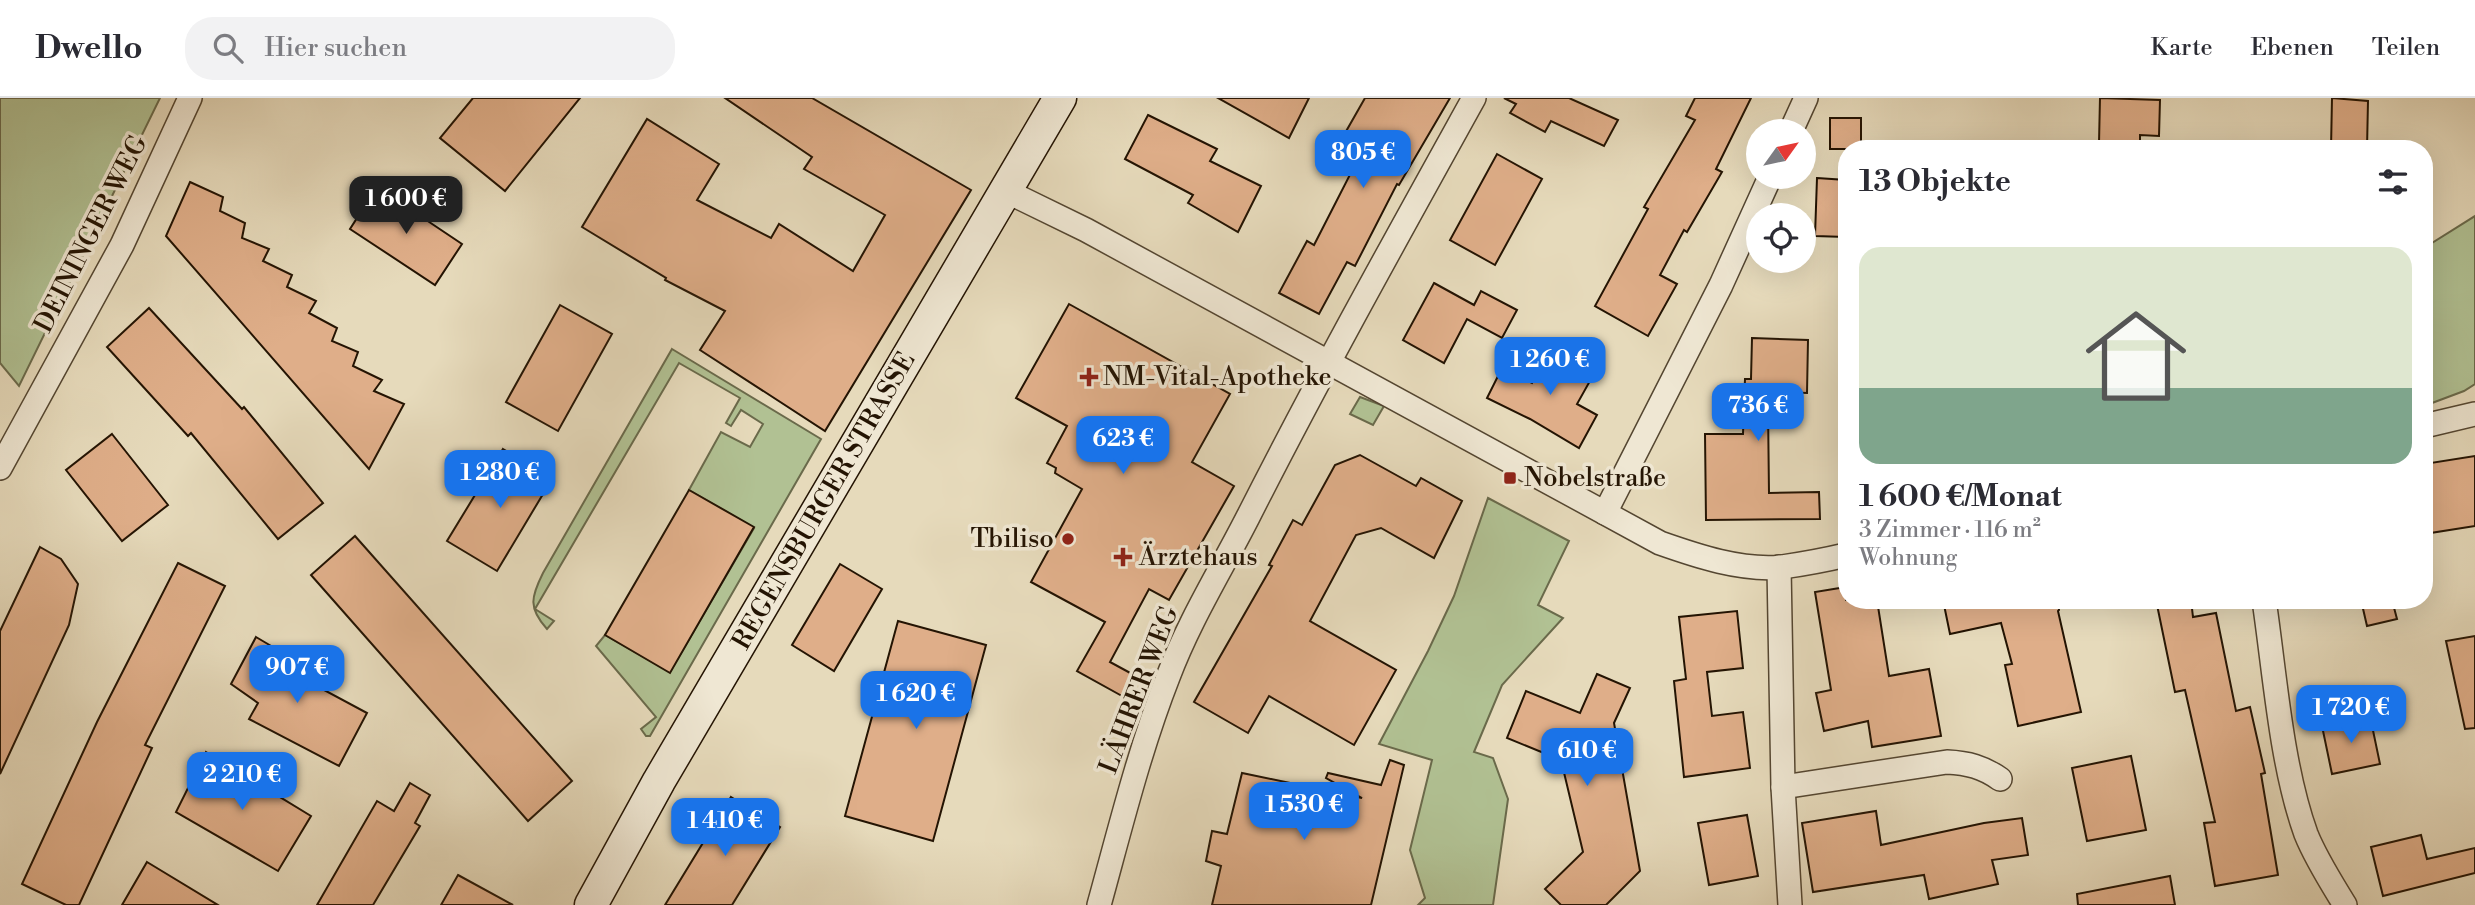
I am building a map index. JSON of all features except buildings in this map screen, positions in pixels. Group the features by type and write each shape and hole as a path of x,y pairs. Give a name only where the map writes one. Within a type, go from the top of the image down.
{"main road":[{"name":"REGENSBURGER STRASSE","path":"590,905 659,781 1060,98"}],"street":[{"name":"DEININGER WEG","path":"0,468 121,244 190,98"},
{"name":"LÄHRER WEG","path":"1099,905 1135,772 1168,677 1206,592 1226,560 1328,360 1474,98"},
{"path":"1796,119 1806,98"},
{"path":"1605,513 1721,285 1765,189"},
{"path":"1006,191 1086,230 1660,542 1696,555 1738,564 1779,567 1838,556"},
{"path":"2433,424 2475,414"},
{"path":"1779,567 1783,787 1790,905"},
{"path":"2265,609 2289,768 2306,833 2318,861 2345,905"},
{"path":"1783,787 1947,762 1968,763 1987,770 2000,779"}],"green space":[{"path":"0,98 160,98 19,386 0,363"},
{"path":"2475,216 2475,384 2433,403 2433,242"},
{"path":"672,349 821,439 650,736 646,736 641,729 656,717 596,646 605,635 670,672 754,528 689,490 721,432 750,447 763,424 741,410 731,426 726,423 740,398 679,363 535,609 554,621 547,629 537,615 534,608 533,602 543,573"},
{"path":"1360,397 1384,406 1373,425 1350,414"},
{"path":"1488,498 1569,541 1538,605 1563,618 1502,685 1474,752 1493,758 1508,799 1493,905 1418,905 1425,898 1410,850 1432,760 1379,744 1454,596"}],"place":[{"name":"NM-Vital-Apotheke","path":"1089,377"},
{"name":"Nobelstraße","path":"1510,478"},
{"name":"Tbiliso","path":"1068,539"},
{"name":"Ärztehaus","path":"1123,557"}]}
